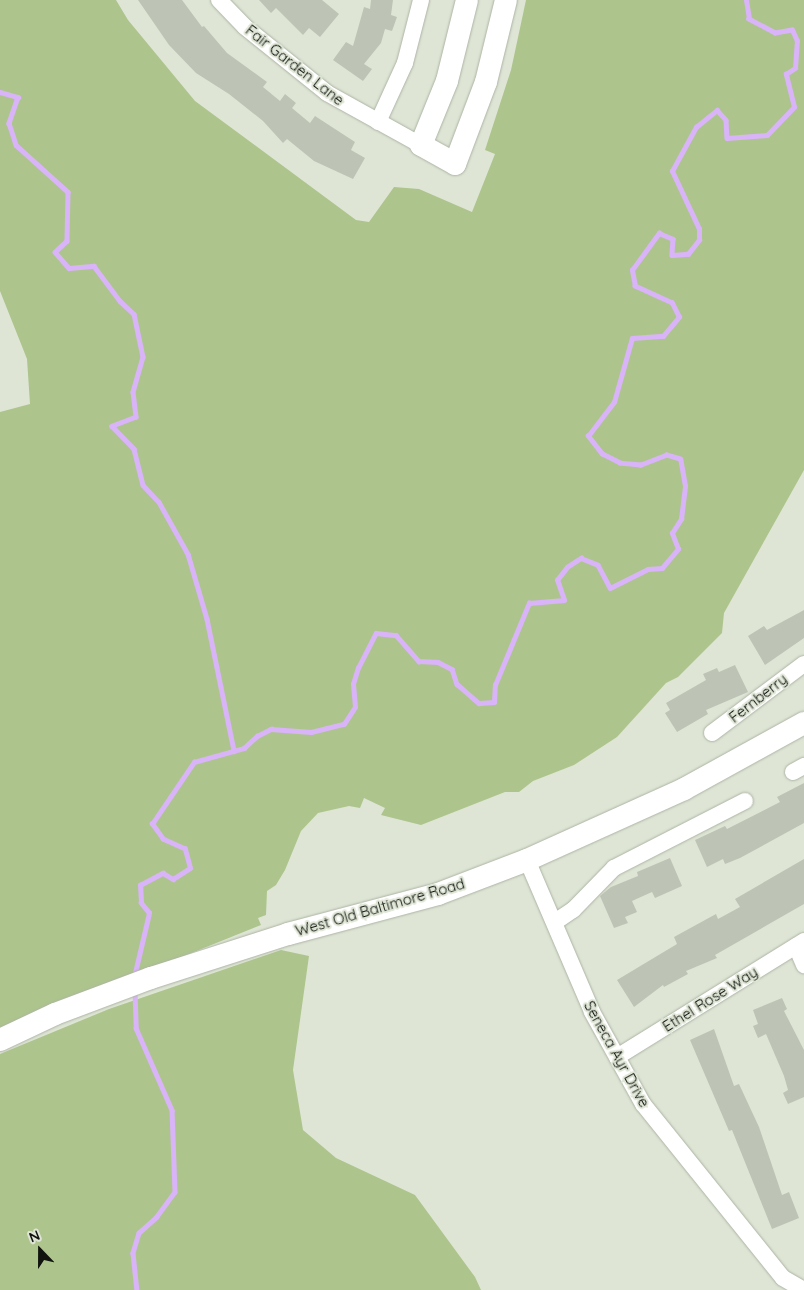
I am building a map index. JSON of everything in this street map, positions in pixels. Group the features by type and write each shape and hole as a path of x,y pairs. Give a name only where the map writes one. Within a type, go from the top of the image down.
{"street":[{"name":"Fair Garden Lane","path":"219,0 245,27 327,93 456,164 486,82 506,0"},
{"path":"378,122 405,63 422,0"},
{"path":"421,145 447,81 467,0"},
{"name":"Fernberry","path":"712,734 804,664"},
{"name":"West Old Baltimore Road","path":"0,1040 120,989 151,978 288,934 438,894 527,860 684,789 804,723"},
{"path":"554,922 573,910 614,868 745,801"},
{"name":"Seneca Ayr Drive","path":"527,860 592,1012 643,1104 783,1278 804,1290"},
{"path":"800,944 804,965"},
{"name":"Ethel Rose Way","path":"617,1057 800,944"}],"green space":[{"path":"0,0 116,0 128,20 195,101 356,220 369,222 394,187 419,189 472,212 495,154 485,150 511,70 526,0 804,0 804,470 724,613 722,633 678,677 666,683 617,737 574,765 533,781 519,792 505,792 421,825 381,815 385,808 364,798 360,808 349,806 318,813 301,831 285,870 276,885 267,891 266,915 258,918 261,925 0,1030 0,412 30,404 27,359 0,291"},
{"path":"281,950 309,956 293,1070 303,1130 336,1158 415,1195 475,1277 481,1290 0,1290 0,1054 109,1009"}],"building":[{"path":"138,0 182,0 202,27 204,26 227,53 267,82 263,87 280,101 285,94 296,103 292,108 310,123 315,116 355,142 351,150 365,158 353,179 314,161 287,139 283,143 263,121 229,94 196,73 169,45"},
{"path":"259,0 322,0 339,14 320,37 309,28 303,35 276,8 271,13"},
{"path":"371,0 393,0 391,15 397,17 392,31 385,29 381,43 364,64 372,69 363,81 333,60 346,42 353,46 364,7 370,9"},
{"path":"804,610 804,638 765,665 748,636 764,626 767,630"},
{"path":"735,665 748,692 706,710 708,714 677,732 665,713 670,710 666,703 706,680 703,674 717,668 719,672"},
{"path":"804,783 804,823 740,858 725,864 723,859 707,867 695,840 725,826 727,829 780,802 777,797"},
{"path":"670,858 682,886 655,898 652,892 632,901 637,912 625,917 628,923 614,928 600,896 611,887 638,876 637,872"},
{"path":"804,859 804,904 715,955 717,958 686,971 688,974 664,987 663,985 634,1007 617,980 677,944 674,937 716,914 718,919 740,907 735,899"},
{"path":"782,998 787,1009 784,1011 804,1050 804,1097 788,1104 783,1093 788,1090 784,1076 766,1034 758,1038 753,1026 758,1024 753,1010"},
{"path":"714,1029 734,1086 739,1084 759,1127 782,1195 789,1192 799,1218 772,1229 732,1130 729,1131 690,1040"}],"waterway":[{"path":"134,977 149,913 141,903 140,885 163,873 173,879 190,868 185,849 163,839 152,824 194,762 244,748 257,736 271,729 311,732 344,724 355,707 353,684 358,668 376,633 396,635 419,661 438,662 452,669 457,684 479,703 494,702 495,685 529,603 564,600 557,580 567,567 581,558 598,565 610,588 648,569 662,568 678,549 672,533 681,519 685,486 680,459 667,455 641,465 620,463 602,454 588,436 614,402 632,338 663,336 679,317 672,303 635,286 632,270 659,233 673,239 672,255 688,254 699,240 699,229 672,171 696,127 717,110 726,120 727,138 767,135 794,107 786,74 795,68 797,41 792,30 775,33 749,19 746,0"},
{"path":"0,92 18,97 9,123 16,145 68,192 67,241 55,252 69,268 94,266 120,301 134,314 143,357 133,392 136,417 112,426 134,449 143,485 159,502 188,554 207,619 234,751"},
{"path":"135,992 136,1028 172,1110 175,1192 157,1217 139,1233 133,1253 137,1290"}]}
